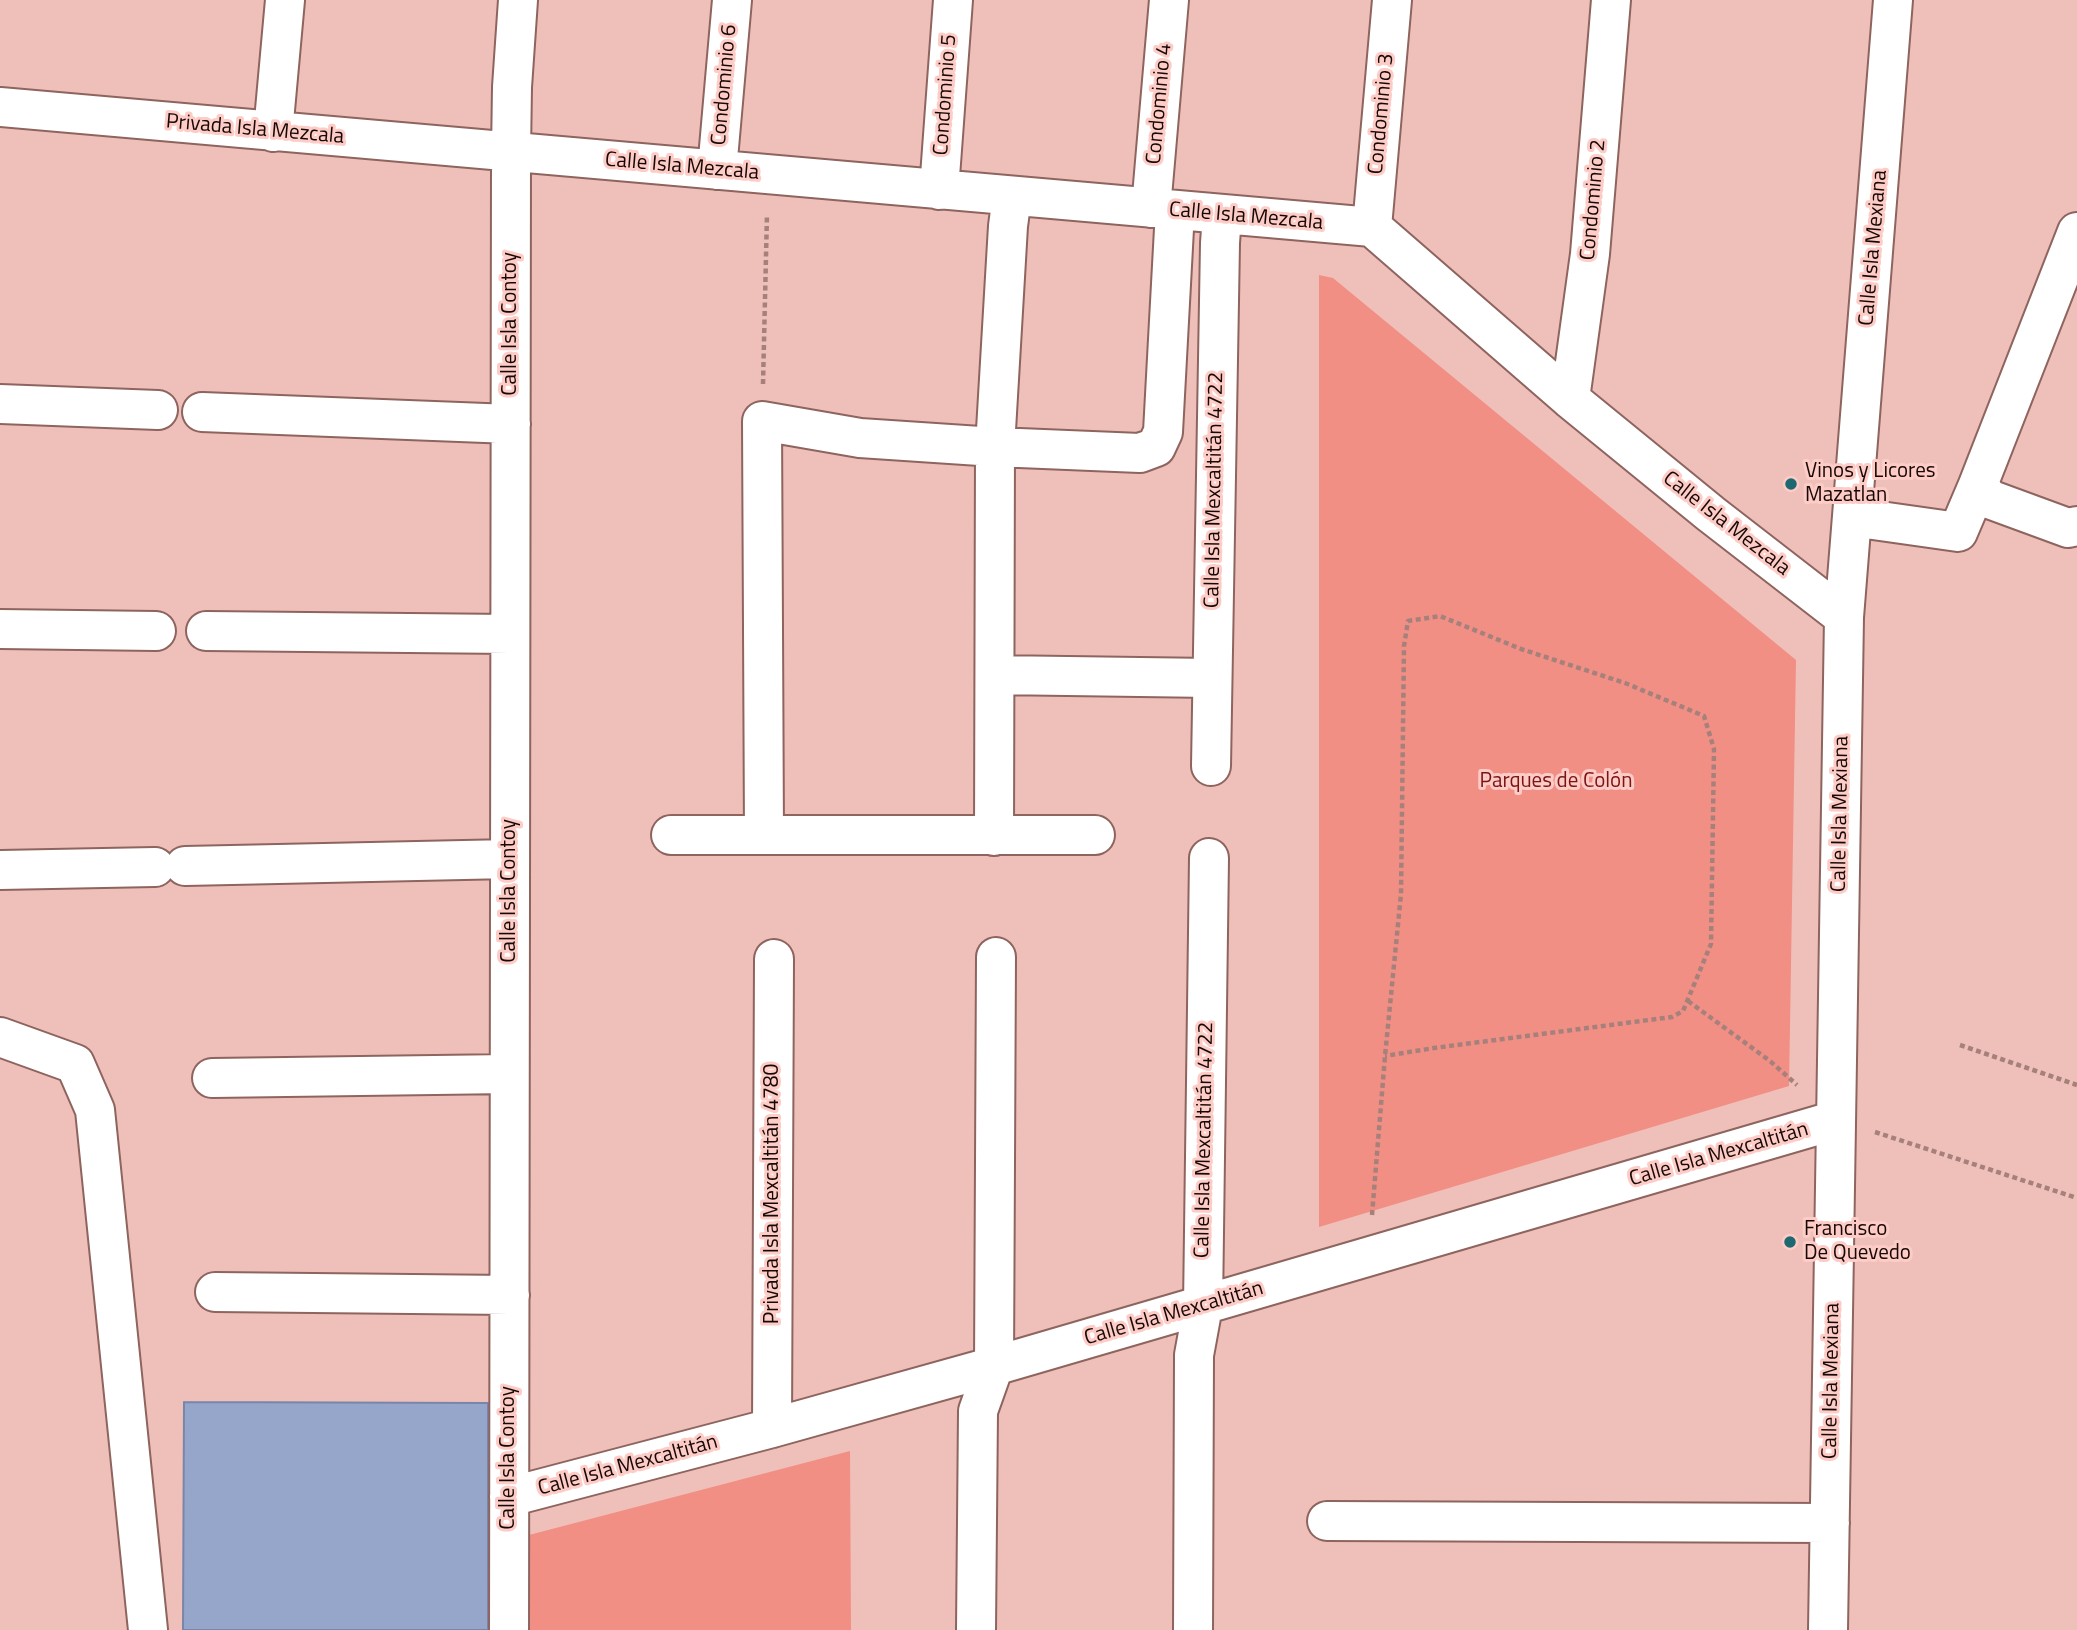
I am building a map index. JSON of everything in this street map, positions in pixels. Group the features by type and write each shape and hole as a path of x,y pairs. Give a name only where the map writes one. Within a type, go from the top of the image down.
{"street":[{"path":"273,132 285,0"},
{"name":"Calle Isla Contoy","path":"509,1630 510,152 518,0"},
{"name":"Condominio 6","path":"717,170 732,0"},
{"name":"Condominio 5","path":"939,190 953,0"},
{"name":"Condominio 4","path":"762,421 860,438 995,447 1140,453 1156,447 1163,432 1163,209 1169,0"},
{"name":"Condominio 3","path":"1373,228 1392,0"},
{"name":"Condominio 2","path":"1570,399 1590,254 1611,0"},
{"name":"Calle Isla Mexiana","path":"1828,1630 1844,617 1893,0"},
{"name":"Privada Isla Mezcala","path":"0,107 510,152"},
{"name":"Calle Isla Mezcala","path":"510,152 1373,228 1570,399 1711,514 1844,617"},
{"path":"994,836 995,447 1012,196"},
{"name":"Calle Isla Mexcaltitán 4722","path":"1211,766 1222,215"},
{"path":"1852,517 1958,533 2077,232"},
{"path":"0,404 158,410"},
{"path":"202,412 511,424"},
{"path":"762,421 764,835"},
{"path":"1978,485 1989,499 2068,528 2077,526"},
{"path":"0,629 156,631"},
{"path":"205,631 510,634"},
{"path":"995,675 1212,678"},
{"path":"671,835 1095,835"},
{"name":"Calle Isla Mexcaltitán 4722","path":"1194,1630 1194,1355 1203,1306 1209,858"},
{"path":"0,870 510,859"},
{"path":"976,1630 978,1411 994,1366 996,957"},
{"name":"Privada Isla Mexcaltitán 4780","path":"772,1428 774,959"},
{"path":"0,1038 75,1064 95,1110 148,1630"},
{"path":"212,1078 509,1074"},
{"name":"Calle Isla Mexcaltitán","path":"509,1497 994,1366 1836,1121"},
{"path":"215,1292 510,1295"},
{"path":"1326,1521 1830,1523"}],"path":[{"path":"762,421 765,223 775,176"},
{"path":"1369,1258 1385,1056 1401,894 1404,646 1408,621 1440,616 1521,649 1625,683 1704,716 1714,749 1711,944 1683,1011 1672,1017 1385,1056"},
{"path":"1688,1001 1770,1061 1836,1121 1937,1151 2077,1198"},
{"path":"1960,1045 2077,1085"}],"green space":[{"name":"Parques de Colón","path":"1319,275 1333,278 1796,660 1789,1086 1319,1227"},
{"path":"850,1451 851,1630 529,1630 529,1535"}],"building":[{"path":"184,1402 488,1403 488,1630 183,1630"}],"place":[{"name":"Vinos y Licores Mazatlan","path":"1791,484"},
{"name":"Francisco De Quevedo","path":"1790,1242"}]}
